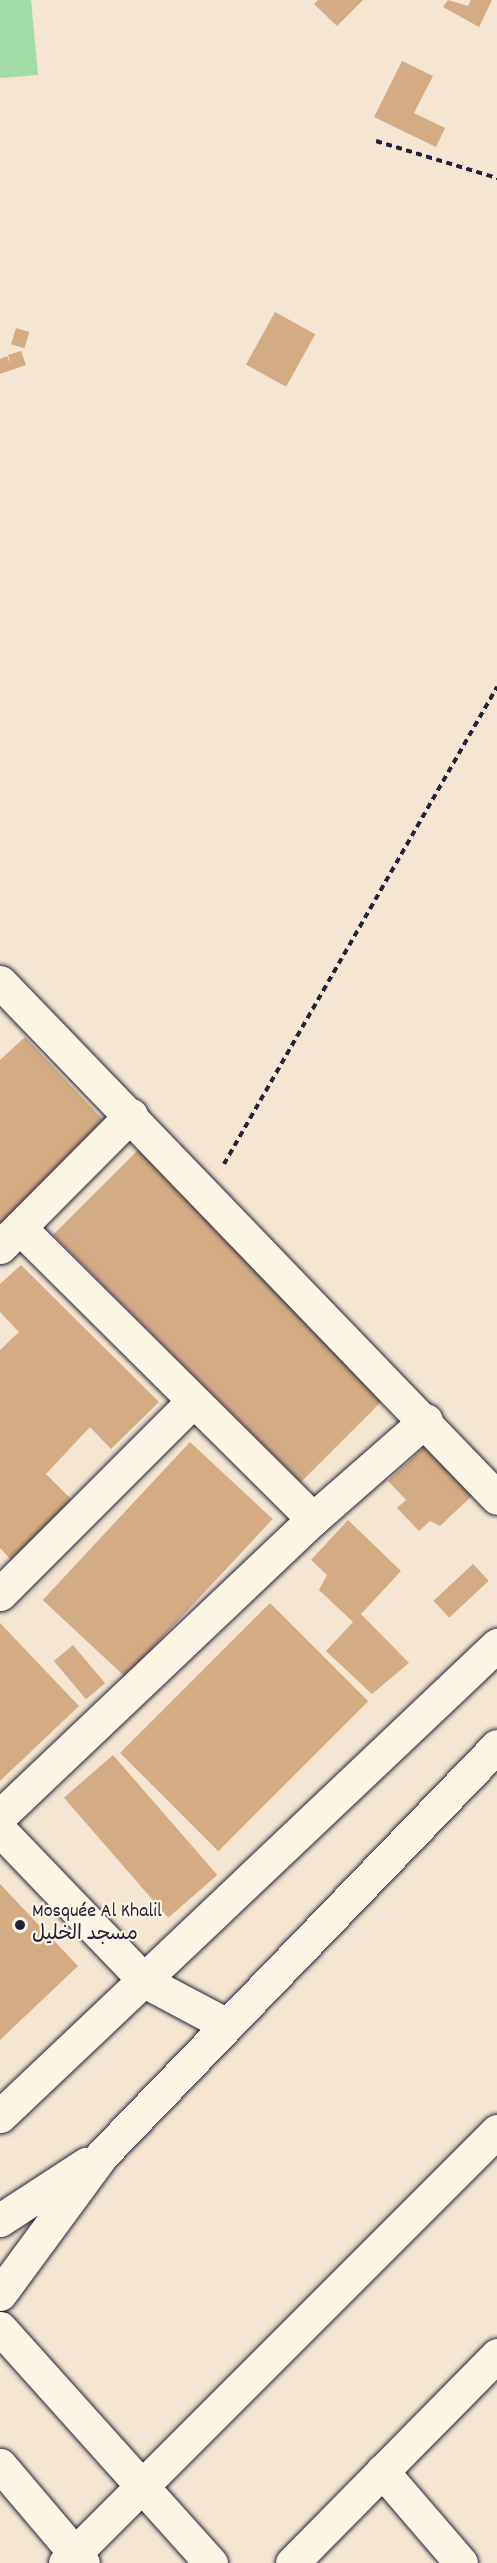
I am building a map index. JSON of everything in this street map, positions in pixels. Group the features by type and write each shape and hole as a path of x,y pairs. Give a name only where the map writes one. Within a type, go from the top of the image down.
{"street":[{"path":"5,997 131,1115 208,1193 426,1420 497,1498"},
{"path":"131,1115 10,1238 193,1401 313,1519"},
{"path":"2,1589 193,1401"},
{"path":"0,1816 313,1519 426,1420"},
{"path":"0,2116 146,1982 497,1645"},
{"path":"0,2294 103,2154 497,1746"},
{"path":"0,1830 146,1982 227,2025"},
{"path":"0,2465 74,2560 497,2131"},
{"path":"0,2220 103,2154"},
{"path":"0,2328 211,2563"},
{"path":"292,2563 497,2355"},
{"path":"382,2471 461,2563"}],"path":[{"path":"376,141 497,178"},
{"path":"208,1193 497,687"}],"green space":[{"path":"0,0 31,0 38,75 0,78"}],"building":[{"path":"318,0 363,0 337,26 314,4"},
{"path":"448,0 468,6 471,0 492,0 479,27 443,7"},
{"path":"402,61 433,76 414,113 445,128 436,147 374,117"},
{"path":"275,312 315,334 286,387 246,364"},
{"path":"16,328 29,332 24,348 11,344"},
{"path":"21,351 26,365 0,374 0,359 7,356 11,365 8,355"},
{"path":"25,1037 108,1125 0,1225 0,1060"},
{"path":"143,1145 390,1392 301,1482 53,1235"},
{"path":"21,1265 159,1402 111,1449 90,1427 46,1474 76,1504 14,1563 0,1548 0,1350 19,1332 0,1312 0,1284"},
{"path":"432,1440 478,1490 440,1526 430,1521 419,1531 397,1508 406,1500 388,1481"},
{"path":"190,1442 273,1519 125,1677 43,1600"},
{"path":"348,1520 401,1571 361,1614 409,1663 372,1694 326,1651 353,1622 319,1590 327,1575 311,1560"},
{"path":"473,1564 489,1581 449,1618 434,1601"},
{"path":"270,1603 368,1701 218,1851 120,1753"},
{"path":"0,1623 79,1706 0,1781"},
{"path":"73,1645 105,1683 86,1699 54,1661"},
{"path":"113,1755 217,1875 168,1918 64,1798"},
{"name":"Mosquée Al Khalil مسجد الخليل","path":"0,1884 78,1966 0,2040"}],"place":[{"name":"Mosquée Al Khalil مسجد الخليل","path":"20,1925"}]}
